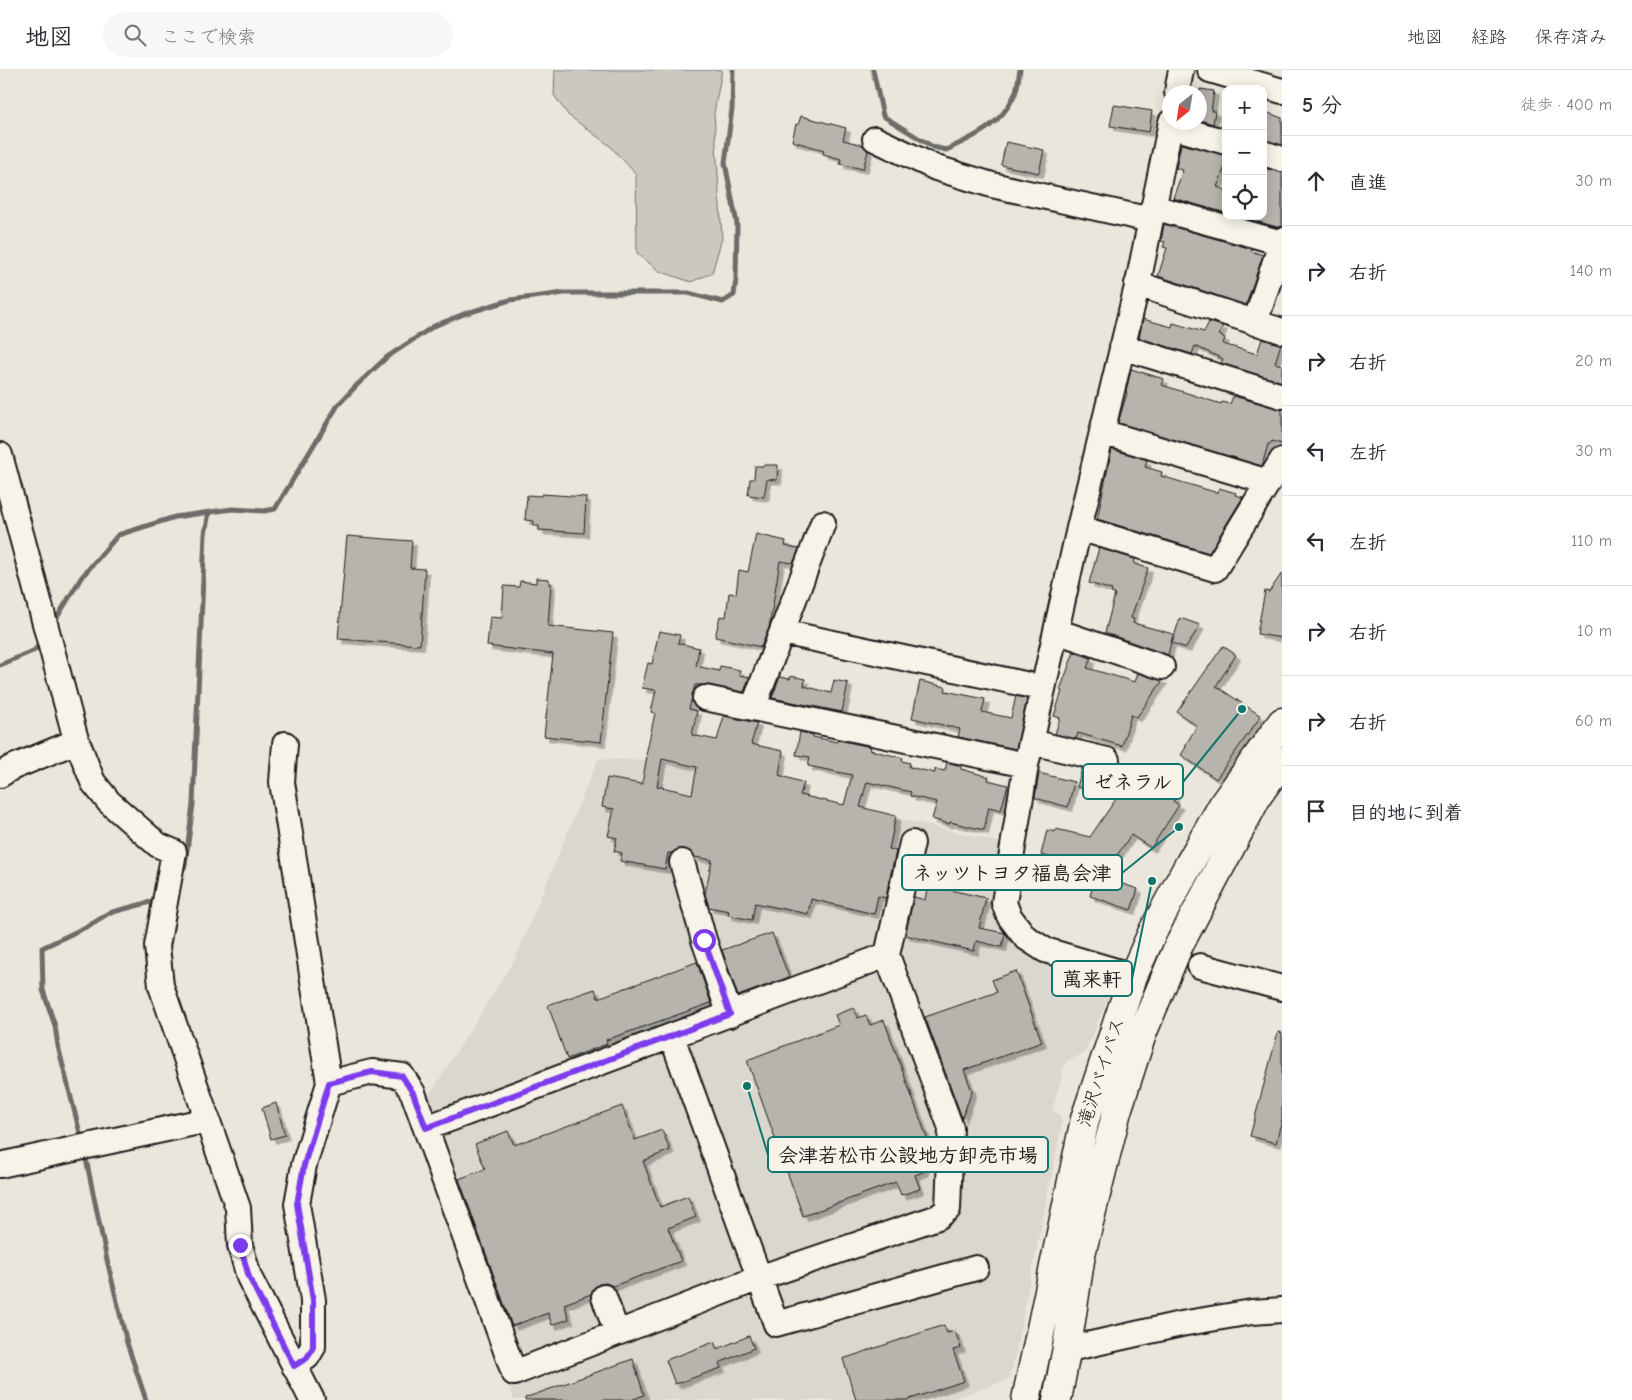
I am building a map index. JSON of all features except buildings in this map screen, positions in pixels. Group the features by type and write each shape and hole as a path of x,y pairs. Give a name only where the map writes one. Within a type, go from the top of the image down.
{"highway":[{"name":"滝沢バイパス","path":"1026,1400 1085,1119 1133,976 1153,930 1224,803 1282,722"},
{"name":"滝沢バイパス","path":"1057,1400 1081,1254 1117,1112 1142,1034 1178,947 1258,795 1282,761"}],"street":[{"path":"1178,85 1181,70"},
{"path":"1210,70 1282,91"},
{"path":"1133,976 1045,950 1025,937 1009,916 1004,903 1026,765 1079,528 1137,284 1169,130"},
{"path":"1189,130 1222,141"},
{"path":"875,139 936,168 992,185 1152,214 1282,242 1256,323"},
{"path":"1267,154 1282,159"},
{"path":"1137,284 1282,331"},
{"path":"1122,347 1282,396"},
{"path":"1102,432 1268,482"},
{"path":"0,455 77,741 92,782 109,802 158,845 174,852 157,946 161,986 238,1208 240,1245 249,1277 312,1400"},
{"path":"1079,528 1215,569 1282,460"},
{"path":"753,708 823,523"},
{"path":"1056,631 1162,667"},
{"path":"782,632 1043,688"},
{"path":"706,698 1026,765"},
{"path":"0,775 11,768 77,741"},
{"path":"1031,742 1107,760"},
{"path":"285,744 282,782 329,1083 304,1165 297,1204 313,1300 313,1347 307,1358 294,1366"},
{"path":"329,1083 372,1072 402,1076 413,1093 514,1373 759,1278 938,1217 948,1209 951,1128 887,955 912,843"},
{"path":"682,862 704,940 730,1014"},
{"path":"426,1128 887,955"},
{"path":"1200,966 1282,988"},
{"path":"672,1036 776,1324 976,1268"},
{"path":"0,1166 208,1120"},
{"path":"604,1297 617,1333"},
{"path":"1078,1347 1181,1324 1252,1312 1282,1310"}],"shaded area":[{"path":"555,70 722,70 714,113 722,238 712,273 691,282 659,271 637,253 636,174 609,145 568,115 554,95"},
{"path":"598,759 654,760 1002,843 994,909 1033,955 1113,987 1086,1050 1083,1054 1066,1061 1052,1111 1060,1115 1062,1123 1013,1365 1008,1380 948,1400 514,1400 412,1123 516,957"}],"waterway":[{"path":"53,624 81,578 118,535 175,517 232,509 264,511 275,509 338,405 387,357 434,326 464,314 510,300 564,293 688,293 723,302 734,295 737,224 725,163 732,109 733,70"},
{"path":"873,70 883,116 933,147 946,150 976,135 994,123 1008,106 1015,93 1020,70"},
{"path":"180,874 185,866 193,804 205,534 209,512"},
{"path":"0,665 35,650 41,641"},
{"path":"82,1141 58,1046 55,1026 43,990 42,948 90,925 109,913 158,900"},
{"path":"85,1154 107,1260 127,1343 146,1400"}],"place":[{"name":"ゼネラル","path":"1242,709"},
{"name":"ネッツトヨタ福島会津","path":"1179,827"},
{"name":"萬来軒","path":"1152,881"},
{"name":"会津若松市公設地方卸売市場","path":"747,1086"}],"route":[{"path":"240,1245 249,1277 294,1366 307,1358 313,1347 313,1300 297,1204 304,1165 329,1083 372,1072 402,1076 413,1093 426,1128 730,1014 704,940"}]}
